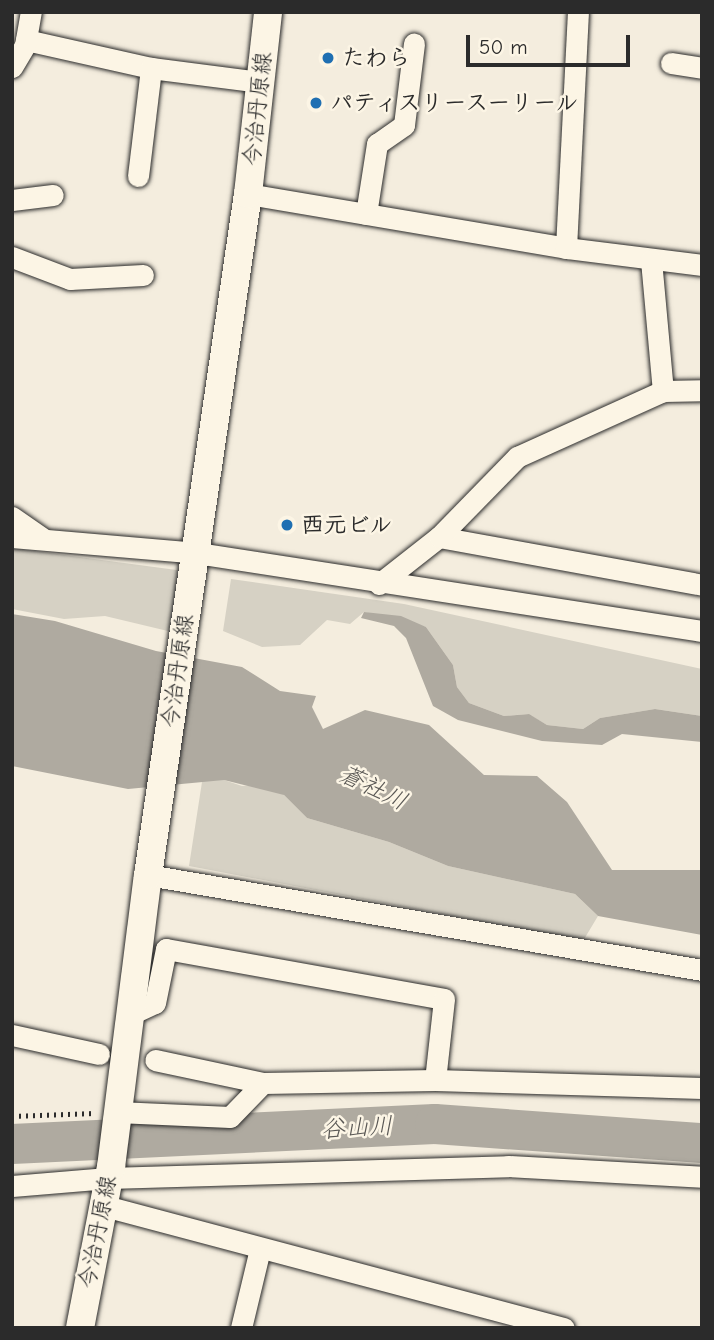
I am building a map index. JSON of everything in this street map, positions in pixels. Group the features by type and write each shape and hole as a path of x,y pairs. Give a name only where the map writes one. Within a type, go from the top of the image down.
{"main road":[{"name":"今治丹原線","path":"80,1328 101,1205 110,1172 148,875 248,194 268,12"}],"street":[{"path":"12,67 26,40 31,12"},
{"path":"566,248 578,12"},
{"path":"26,40 152,68 261,82"},
{"path":"366,214 377,144 404,125 414,44"},
{"path":"671,63 702,68"},
{"path":"138,176 152,68"},
{"path":"248,194 566,248 702,265"},
{"path":"12,200 54,195"},
{"path":"12,257 70,279 143,275"},
{"path":"651,260 663,391"},
{"path":"379,584 439,537 517,457 663,391 702,390"},
{"path":"12,517 43,538"},
{"path":"12,537 43,538 195,563 379,584 702,631"},
{"path":"439,537 702,585"},
{"path":"148,875 460,925 702,970"},
{"path":"131,1014 155,1003 166,949 444,999 435,1080"},
{"path":"12,1035 99,1054"},
{"path":"155,1060 263,1083 435,1080 702,1088"},
{"path":"116,1116 230,1117 263,1083"},
{"path":"12,1186 110,1172 508,1166 702,1177"},
{"path":"101,1205 564,1328"},
{"path":"242,1328 260,1249"}],"path":[{"path":"12,1116 116,1116"}],"shaded area":[{"path":"12,548 184,571 172,632 105,616 64,619 12,609"},
{"path":"231,579 404,604 702,669 702,716 655,709 600,718 583,729 547,725 528,714 504,716 469,703 457,687 453,665 426,627 364,612 350,624 327,620 300,645 262,647 223,631"},
{"path":"209,775 242,786 273,784 307,818 389,842 448,866 575,894 598,916 583,941 189,866 202,782"}],"water":[{"path":"364,612 401,616 426,627 453,665 457,687 469,703 504,716 529,714 547,725 583,729 600,718 655,709 702,716 702,742 622,734 602,745 542,741 458,720 433,706 406,638 394,626 361,618"},
{"name":"蒼社川","path":"12,614 55,621 156,651 242,667 280,691 316,696 312,707 323,729 365,710 429,725 484,775 537,776 567,802 612,870 702,870 702,935 598,916 575,894 448,866 389,842 307,818 284,795 224,780 128,789 12,766"}],"waterway":[{"name":"谷山川","path":"12,1144 435,1124 702,1143"}],"place":[{"name":"たわら","path":"328,58"},
{"name":"パティスリースーリール","path":"316,103"},
{"name":"西元ビル","path":"287,525"}]}
